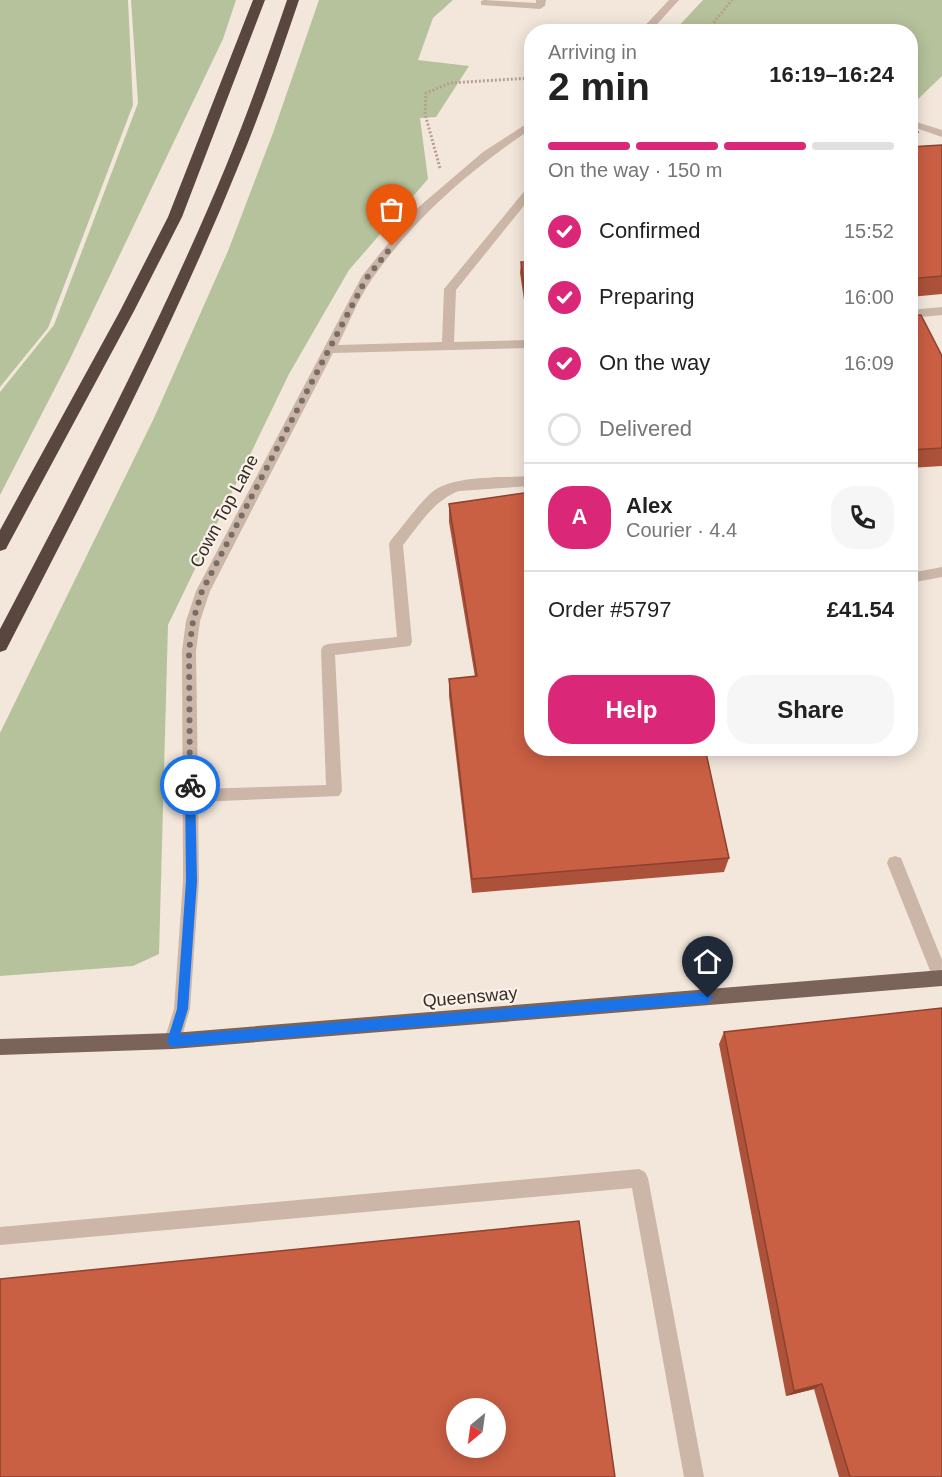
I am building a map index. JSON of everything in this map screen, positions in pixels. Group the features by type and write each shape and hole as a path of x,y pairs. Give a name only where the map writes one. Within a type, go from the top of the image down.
{"highway":[{"path":"0,545 175,217 259,0"},
{"path":"0,645 102,449 187,270 247,132 293,0"}],"main road":[{"name":"Queensway","path":"0,1047 173,1041 941,978"}],"street":[{"path":"484,3 540,6 541,0"},
{"path":"652,24 674,0"},
{"path":"918,125 942,134"},
{"name":"Cown Top Lane","path":"173,1041 183,1009 191,881 189,651 193,621 202,591 366,279 418,213 487,154 524,129"},
{"path":"448,347 450,288 524,198"},
{"path":"918,313 942,311"},
{"path":"329,349 524,344"},
{"path":"190,796 334,791 328,650 405,642 396,544 436,496 458,486 524,481"},
{"path":"918,576 942,572"},
{"path":"896,863 941,978"},
{"path":"0,1236 639,1178 694,1477"}],"path":[{"path":"712,24 732,0"},
{"path":"446,189 425,114 426,93 450,83 524,78"}],"green space":[{"path":"0,0 128,0 133,105 48,328 0,387"},
{"path":"131,0 236,0 223,39 69,361 0,495 0,392 54,325 138,103"},
{"path":"319,0 453,0 433,18 418,60 469,66 436,117 420,118 428,179 349,270 289,374 168,625 159,954 133,966 0,976 0,733 154,418 228,251 273,133"},
{"path":"703,0 942,0 942,76 918,99 918,24 681,24"}],"building":[{"path":"942,145 942,276 918,278 918,146"},
{"path":"521,262 524,262 524,286"},
{"path":"918,315 921,315 942,356 942,448 918,450"},
{"path":"524,493 524,756 707,756 729,858 472,879 449,679 477,676 449,504"},
{"path":"942,1008 942,1477 850,1477 822,1384 794,1391 724,1032"},
{"path":"579,1221 615,1477 0,1477 0,1279"}],"way so far":[{"path":"190,785 189,651 193,621 202,591 366,279 392,246"}],"route":[{"path":"190,785 191,881 183,1009 173,1041 708,998"}]}
